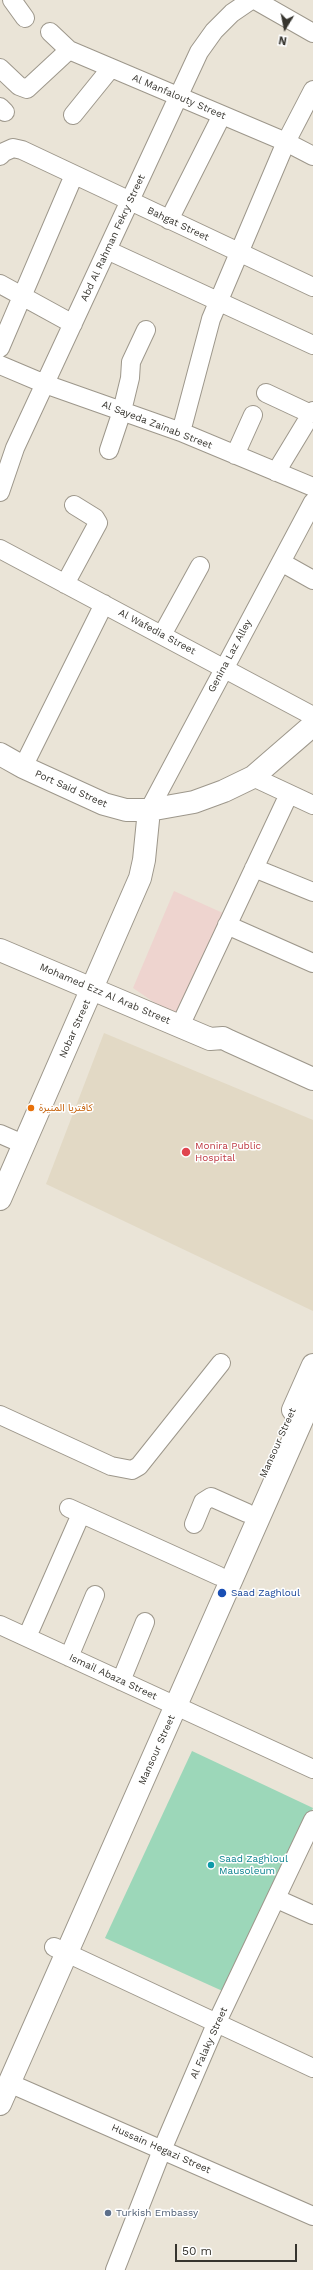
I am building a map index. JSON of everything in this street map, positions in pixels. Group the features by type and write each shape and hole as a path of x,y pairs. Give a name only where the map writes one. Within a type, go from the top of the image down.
{"street":[{"path":"12,0 25,18"},
{"name":"Abd Al Rahman Fekry Street","path":"0,492 16,448 199,52 214,31 232,14 251,0"},
{"path":"255,0 313,34"},
{"name":"Al Manfalouty Street","path":"50,32 69,50 286,142 313,156"},
{"path":"0,68 19,86 27,89 69,50"},
{"path":"73,115 110,68"},
{"path":"181,432 197,377 206,334 286,142 313,90"},
{"path":"170,220 222,115"},
{"name":"Bahgat Street","path":"0,156 4,152 13,148 22,150 313,287"},
{"path":"0,348 74,175"},
{"path":"107,250 313,345"},
{"path":"0,284 73,324"},
{"path":"109,450 122,411 130,378 131,362 146,330"},
{"name":"Al Sayeda Zainab Street","path":"0,365 45,384 181,432 313,487"},
{"path":"266,393 312,413 276,472"},
{"path":"235,455 253,415"},
{"name":"Genina Laz Alley","path":"149,810 313,502"},
{"path":"65,584 98,523 95,518 74,505"},
{"name":"Al Wafedia Street","path":"0,549 313,716"},
{"path":"281,562 313,580"},
{"path":"162,635 200,566"},
{"path":"24,767 104,604"},
{"name":"Port Said Street","path":"0,754 24,767 104,804 126,810 149,810 194,802 224,791 253,777 313,724"},
{"path":"253,777 313,806"},
{"path":"180,1026 289,794"},
{"name":"Nobar Street","path":"0,1199 140,878 144,860 149,810"},
{"path":"254,868 313,892"},
{"path":"227,925 313,963"},
{"name":"Mohamed Ezz Al Arab Street","path":"0,950 210,1039 216,1038 229,1041 313,1079"},
{"name":"Mohamed Ezz Al Arab Street","path":"210,1039 217,1050 227,1057 313,1094"},
{"path":"0,1134 23,1144"},
{"path":"0,1415 111,1466 132,1470 139,1466 221,1363"},
{"name":"Mansour Street","path":"170,1704 219,1576 313,1365"},
{"name":"Mansour Street","path":"0,2104 4,2076 170,1704 313,1395"},
{"path":"194,1524 203,1502 211,1497 247,1513"},
{"path":"27,1637 75,1511 219,1576"},
{"path":"69,1657 95,1595"},
{"path":"121,1681 145,1622"},
{"name":"Ismail Abaza Street","path":"0,1625 313,1769"},
{"name":"Al Falaky Street","path":"115,2270 162,2150 216,2024 278,1898 313,1820"},
{"path":"278,1898 313,1915"},
{"path":"60,1950 313,2068"},
{"name":"Hussain Hegazi Street","path":"4,2076 162,2150 313,2216"}],"shaded area":[{"path":"174,891 234,918 180,1020 133,988"},
{"name":"Monira Public Hospital","path":"104,1033 313,1120 313,1311 46,1184"}],"green space":[{"path":"192,1751 313,1808 227,1993 105,1938"}],"place":[{"name":"كافتريا المنيرة","path":"31,1108"},
{"name":"Monira Public Hospital","path":"186,1152"},
{"name":"Saad Zaghloul","path":"222,1593"},
{"name":"Saad Zaghloul Mausoleum","path":"211,1865"},
{"name":"Turkish Embassy","path":"108,2213"}]}
